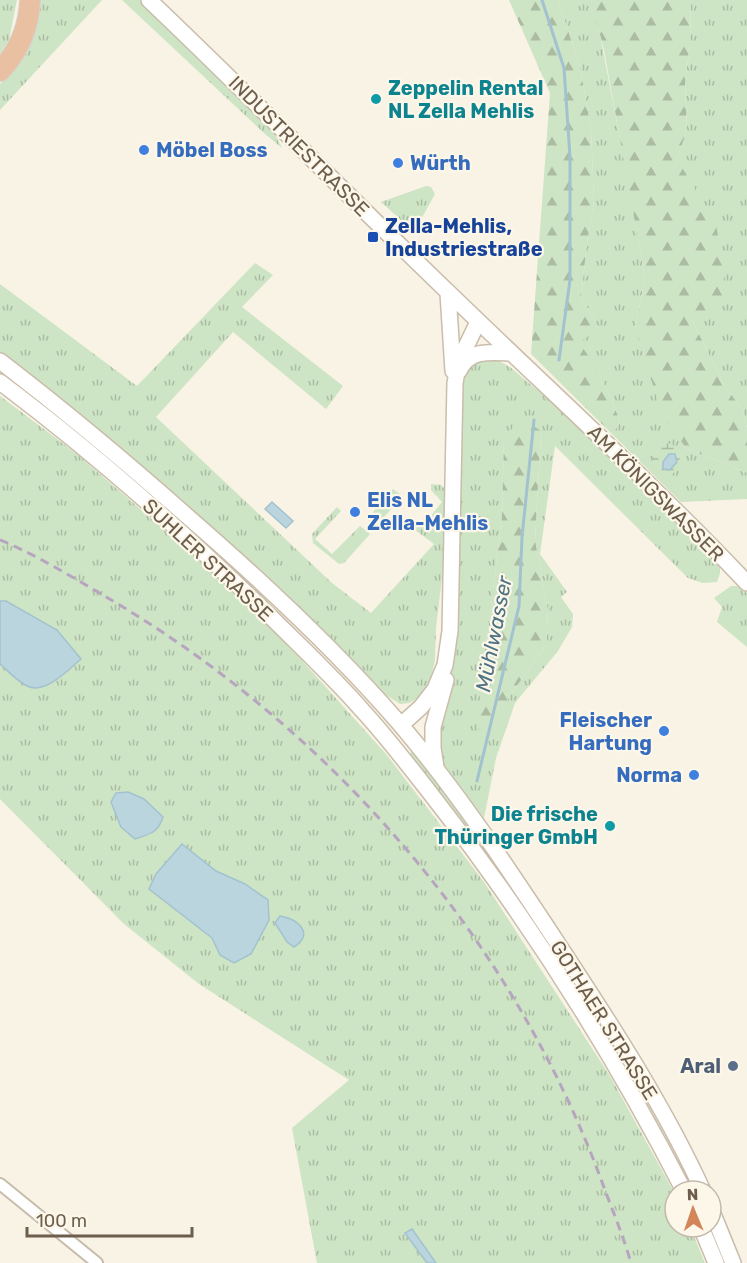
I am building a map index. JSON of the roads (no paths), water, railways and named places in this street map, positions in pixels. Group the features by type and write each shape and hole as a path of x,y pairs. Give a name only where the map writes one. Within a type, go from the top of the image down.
{"highway":[{"path":"0,71 16,51 22,39 28,20 30,0"}],"main road":[{"name":"INDUSTRIESTRASSE","path":"149,0 478,322 565,402"},
{"path":"436,769 432,738 436,713 446,683 445,665 450,631 454,396 448,293"},
{"path":"451,345 458,330 478,322"},
{"path":"454,396 459,361 478,322"},
{"path":"454,396 460,369 471,356 489,352 511,353"},
{"name":"SUHLER STRASSE","path":"0,361 90,431 258,578 341,660 436,769"},
{"name":"SUHLER STRASSE","path":"0,382 83,447 222,568 375,724 400,755"},
{"name":"AM KÖNIGSWASSER","path":"565,402 747,583"},
{"path":"400,755 402,732 429,698 445,665"},
{"path":"375,724 383,732 416,733 427,726 436,713"},
{"name":"GOTHAER STRASSE","path":"400,755 494,879 537,941 621,1072 678,1179"},
{"name":"GOTHAER STRASSE","path":"436,769 477,823 628,1053 697,1179"},
{"path":"723,1238 733,1263"},
{"path":"706,1239 716,1263"}],"street":[{"path":"0,1184 97,1263"}],"water":[{"path":"669,454 675,454 677,462 670,470 663,469 663,462"},
{"path":"272,502 293,521 286,528 265,509"},
{"path":"0,601 6,601 57,630 81,659 56,680 41,687 27,686 20,681 0,664"},
{"path":"128,792 144,799 163,817 156,830 135,839 121,827 111,802 116,793"},
{"path":"182,844 216,871 245,884 268,900 269,920 251,954 234,963 220,955 212,938 149,889 156,874"},
{"path":"280,916 293,920 304,932 300,942 294,947 287,942 275,923"},
{"path":"412,1229 436,1263 427,1263 405,1233"}],"waterway":[{"name":"Mühlwasser","path":"542,0 564,68 570,157 570,280 559,360"},
{"name":"Mühlwasser","path":"477,781 519,606 522,537 534,420"}],"railway":[{"path":"0,540 86,585 195,655 273,715 345,782 411,855 471,932 523,1015 569,1102 613,1210 631,1263"}],"place":[{"name":"Zeppelin Rental NL Zella Mehlis","path":"376,99"},
{"name":"Möbel Boss","path":"144,150"},
{"name":"Würth","path":"398,163"},
{"name":"Zella-Mehlis, Industriestraße","path":"373,237"},
{"name":"Elis NL Zella-Mehlis","path":"355,512"},
{"name":"Fleischer Hartung","path":"664,731"},
{"name":"Norma","path":"694,775"},
{"name":"Die frische Thüringer GmbH","path":"610,826"},
{"name":"Aral","path":"733,1066"}]}
